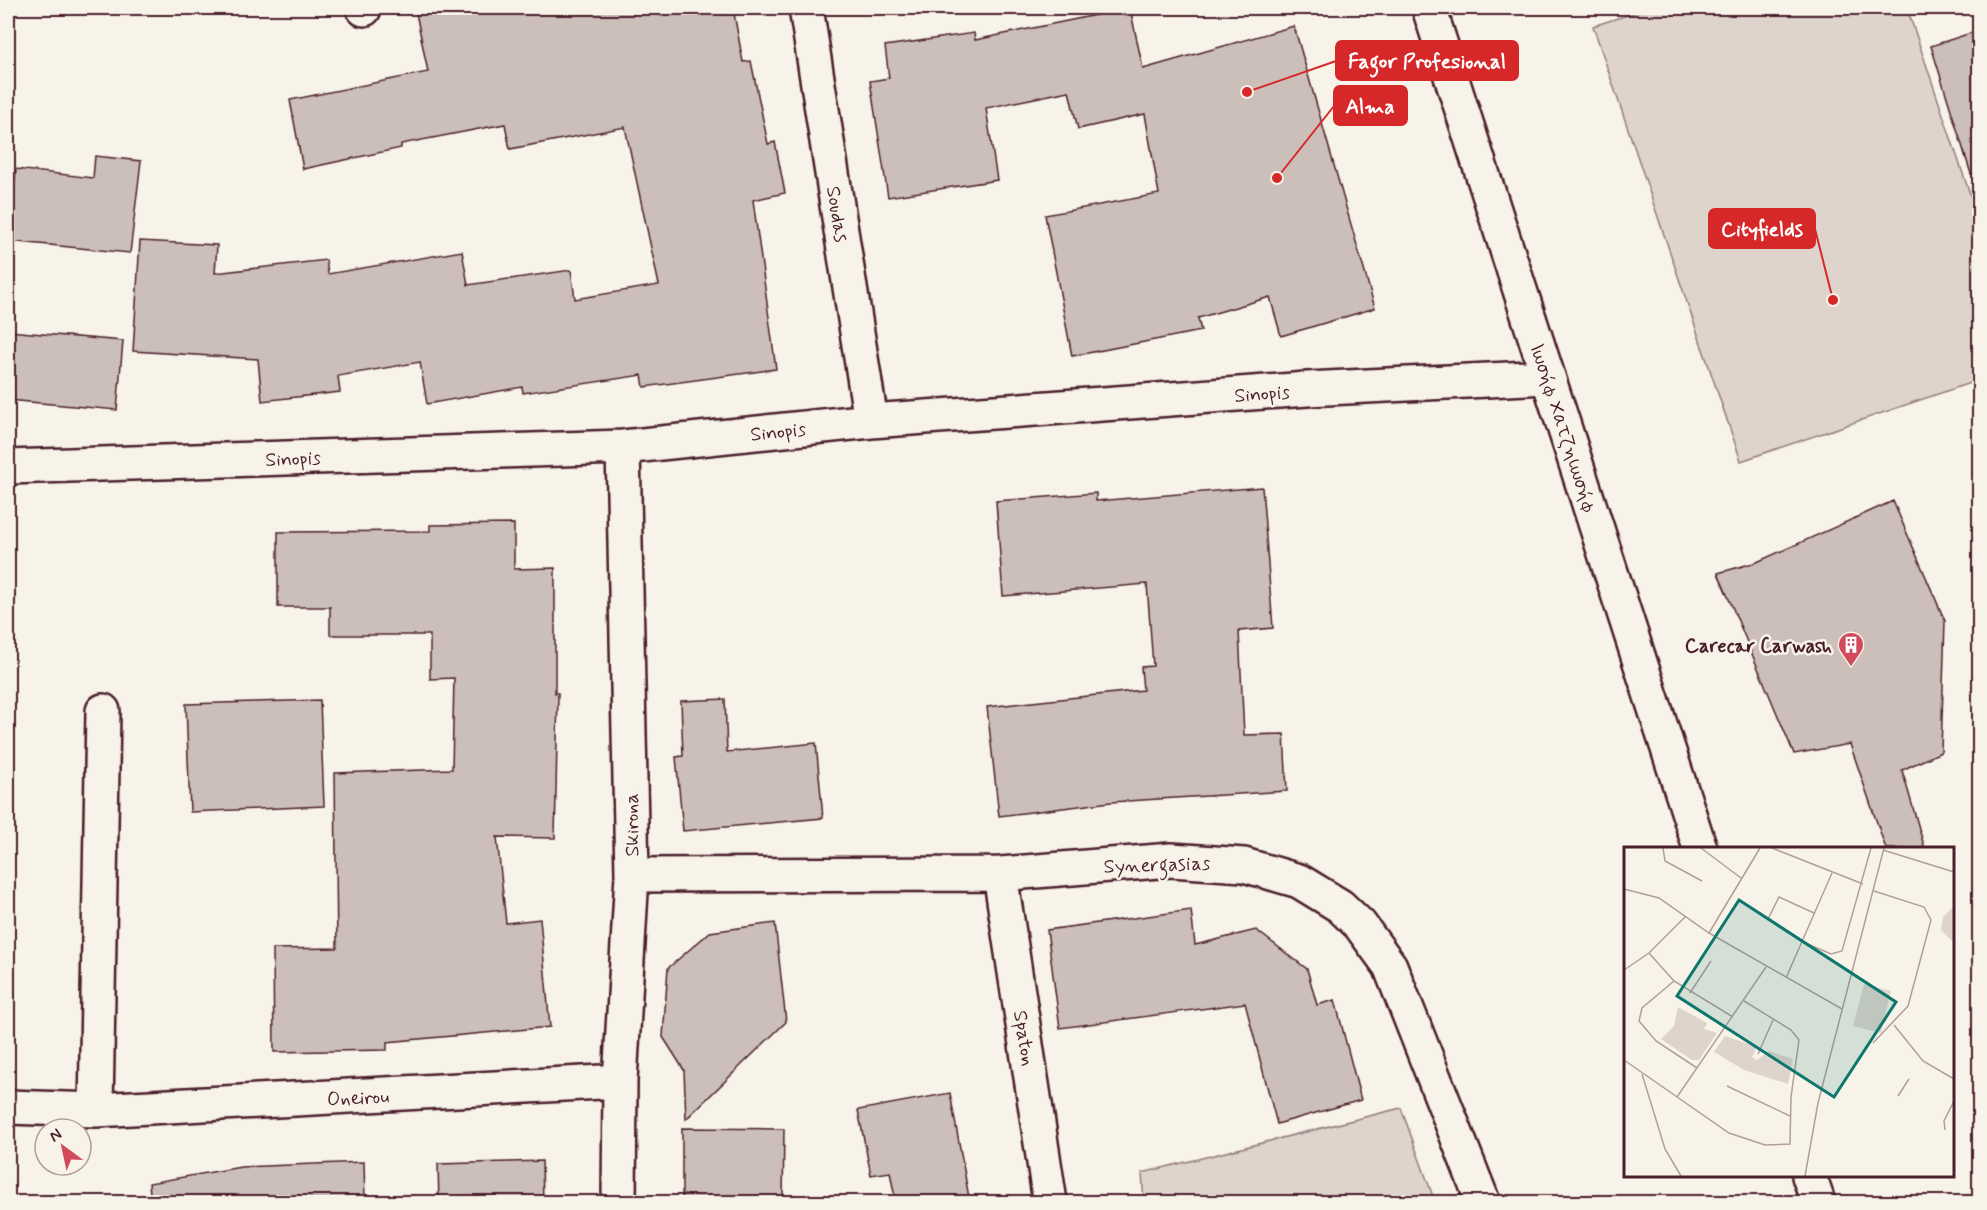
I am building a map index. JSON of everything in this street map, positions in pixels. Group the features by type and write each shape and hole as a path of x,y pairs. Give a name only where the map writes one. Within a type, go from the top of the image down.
{"street":[{"name":"Soudas","path":"806,8 871,422"},
{"name":"Ιωσήφ Χατζηιωσήφ","path":"1429,8 1699,847"},
{"name":"Sinopis","path":"8,467 623,447 871,422 1307,389 1548,377"},
{"name":"Skirona","path":"619,1203 620,1081 632,875 623,447"},
{"path":"96,1110 103,711"},
{"name":"Synergasias","path":"632,875 1000,874 1171,860 1244,865 1299,881 1323,895 1360,926 1390,966 1483,1203"},
{"name":"Spaton","path":"1000,874 1050,1203"},
{"name":"Oneirou","path":"8,1107 96,1110 620,1081"},
{"path":"1809,1177 1818,1203"}],"shaded area":[{"path":"1649,8 1907,8 1979,221 1979,380 1741,461 1593,26"},
{"path":"1401,1108 1435,1202 1144,1202 1142,1173"}],"building":[{"path":"415,8 733,8 743,62 751,61 768,144 775,142 785,193 753,200 776,369 644,387 642,375 523,393 522,387 427,404 420,362 338,376 340,392 262,401 258,359 133,351 140,241 217,245 215,273 326,260 328,274 462,251 468,285 571,270 575,299 659,285 625,127 510,149 505,124 401,144 401,148 303,169 290,100 428,72"},
{"path":"1130,8 1143,69 1294,26 1375,308 1281,336 1270,297 1198,318 1201,331 1072,356 1045,215 1159,194 1145,114 1078,129 1069,91 986,108 997,180 888,197 870,81 889,78 885,46 974,33 975,40"},
{"path":"1980,30 1980,173 1971,174 1931,46"},
{"path":"95,156 141,161 130,253 9,241 16,169 93,178"},
{"path":"8,331 123,341 117,410 8,400"},
{"path":"1262,487 1273,628 1239,631 1244,735 1284,734 1287,791 1111,802 999,816 987,707 1143,690 1141,667 1153,666 1147,584 1003,596 996,501 1096,493 1096,501"},
{"name":"Carecar Carwash","path":"1893,501 1945,621 1941,752 1902,770 1924,847 1885,847 1850,744 1794,754 1718,573 1757,562"},
{"path":"514,524 514,569 555,568 555,693 558,693 555,838 497,837 506,923 540,919 550,1027 387,1042 387,1050 274,1052 273,949 337,948 335,773 452,769 454,678 430,679 430,635 330,635 330,607 278,607 278,532 430,531 430,525"},
{"path":"725,699 727,752 816,743 823,818 683,831 676,757 683,756 681,701"},
{"path":"320,700 324,806 190,812 186,704"},
{"path":"1191,910 1195,945 1256,930 1307,969 1317,1005 1335,1000 1361,1100 1277,1124 1245,1003 1060,1028 1047,930"},
{"path":"775,923 786,1022 686,1119 684,1070 663,1037 668,968 710,932"},
{"path":"950,1093 970,1203 896,1203 890,1172 871,1175 858,1110"},
{"path":"682,1128 784,1129 783,1203 682,1203"},
{"path":"542,1161 543,1203 439,1203 438,1164"},
{"path":"364,1162 365,1203 151,1203 149,1183 241,1167"}],"place":[{"name":"Fagor Profesional","path":"1247,92"},
{"name":"Alma","path":"1277,178"},
{"name":"Cityfields","path":"1833,300"},
{"name":"Carecar Carwash","path":"1851,668"}]}
